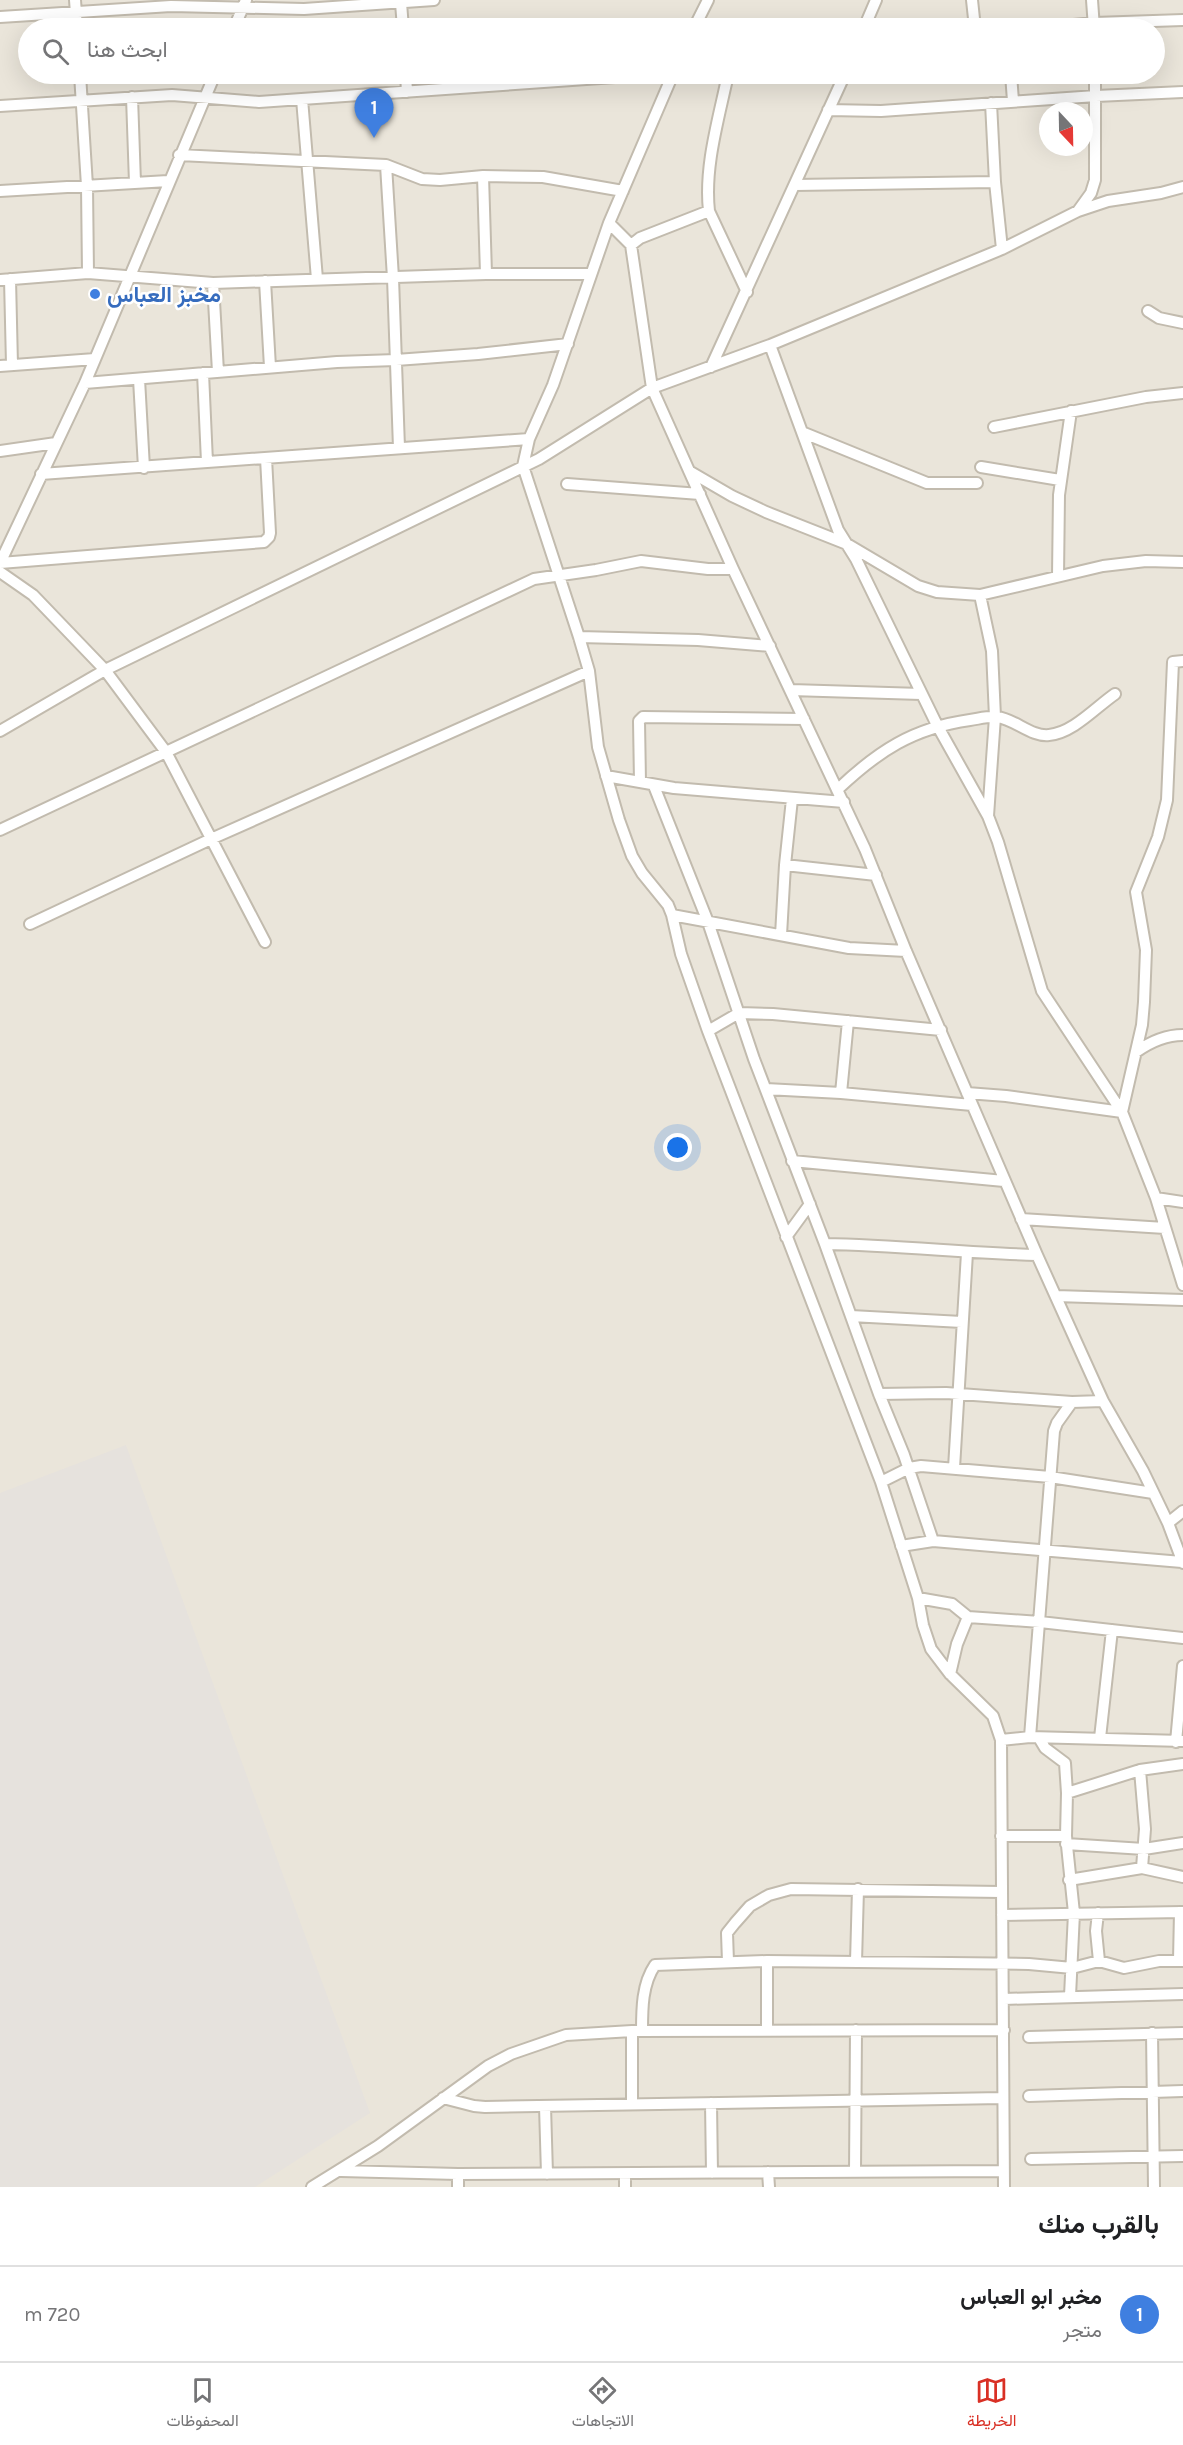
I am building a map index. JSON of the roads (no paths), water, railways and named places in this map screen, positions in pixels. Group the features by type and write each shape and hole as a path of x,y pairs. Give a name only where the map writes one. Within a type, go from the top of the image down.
{"street":[{"path":"75,0 76,18"},
{"path":"0,18 171,6 244,4 304,9 434,0"},
{"path":"699,18 708,0"},
{"path":"868,18 876,0"},
{"path":"972,0 974,18"},
{"path":"1092,0 1093,18"},
{"path":"401,3 402,18"},
{"path":"238,18 244,4"},
{"path":"1165,21 1183,20"},
{"path":"81,84 87,186 88,273"},
{"path":"210,84 85,383 0,563 264,542 270,532 266,458"},
{"path":"407,84 407,92"},
{"path":"0,106 172,95 259,102 519,84"},
{"path":"669,84 609,223 568,344 529,439 523,466 579,637 588,671 598,747 632,856 642,873 668,905 672,915 681,954 708,1031 881,1482 918,1598 923,1626 931,1649 950,1674 993,1716 1001,1740 1004,2187"},
{"path":"726,84 714,146 708,201 710,211 747,292"},
{"path":"711,367 840,84"},
{"path":"1012,84 1013,101"},
{"path":"1078,211 1091,193 1095,180 1095,84"},
{"path":"828,110 881,111 1183,92"},
{"path":"132,97 135,183"},
{"path":"302,99 317,279"},
{"path":"991,103 995,182 1002,249"},
{"path":"179,155 307,163 386,165 423,179 440,180 483,176 543,177 623,191"},
{"path":"386,165 393,278 399,448"},
{"path":"483,176 486,274"},
{"path":"0,191 168,181"},
{"path":"795,185 995,182"},
{"path":"0,731 105,670 523,466 652,388 770,345 1002,249 1078,211 1108,201 1161,193 1183,187"},
{"path":"631,245 640,238 710,211"},
{"path":"609,223 631,245 652,388 733,569 876,875 906,951 1037,1255 1103,1401 1168,1523 1183,1563 1046,1549 933,1541 901,1546"},
{"path":"12,365 5,279 88,273 129,274 213,283 486,274 591,274"},
{"path":"265,280 270,367"},
{"path":"213,283 218,372"},
{"path":"1148,311 1159,318 1183,323"},
{"path":"85,383 337,362 396,360 568,344"},
{"path":"770,345 804,433 830,512 856,559 937,725 988,816 998,842 1042,991 1122,1112 1156,1198 1183,1285"},
{"path":"0,366 95,359"},
{"path":"203,373 207,462"},
{"path":"139,379 144,468"},
{"path":"994,427 1071,411 1183,393"},
{"path":"1058,576 1060,480 1071,411"},
{"path":"804,433 927,483 946,485 978,483"},
{"path":"41,474 529,439"},
{"path":"0,451 56,443"},
{"path":"981,467 1060,480"},
{"path":"689,471 732,496 766,512 847,544 918,586 946,593 980,595 1103,566 1146,561 1183,562"},
{"path":"567,484 700,494"},
{"path":"0,830 534,579 641,561 708,569 733,569"},
{"path":"0,572 33,595 105,670 166,752 265,942"},
{"path":"980,595 992,651 995,717 988,816"},
{"path":"579,637 698,640 770,646"},
{"path":"1122,1112 1142,1025 1146,950 1136,892 1158,837 1167,800 1173,662 1183,661"},
{"path":"30,924 211,839 588,671"},
{"path":"791,690 921,694"},
{"path":"837,790 877,754 937,725 995,717 1008,719 1039,734 1049,735 1072,726 1115,694"},
{"path":"640,782 639,721 643,717 804,719"},
{"path":"606,776 654,786 843,802"},
{"path":"654,786 708,922 792,1161 909,1468 933,1541"},
{"path":"781,935 792,799"},
{"path":"785,865 876,875"},
{"path":"672,915 849,948 906,951"},
{"path":"708,1031 739,1013 941,1030"},
{"path":"841,1093 848,1021"},
{"path":"1136,1052 1162,1038 1183,1035"},
{"path":"766,1089 841,1093 972,1105"},
{"path":"967,1093 1051,1101 1122,1112"},
{"path":"792,1161 1004,1181"},
{"path":"1156,1198 1183,1202"},
{"path":"786,1237 810,1204"},
{"path":"1021,1219 1165,1228"},
{"path":"825,1244 883,1245 967,1253 1037,1255"},
{"path":"954,1468 967,1253"},
{"path":"1056,1296 1183,1300"},
{"path":"851,1316 962,1322"},
{"path":"879,1394 957,1394 1072,1402 1103,1401"},
{"path":"1070,1996 1074,1913 1066,1840 1065,1763 1035,1738 1040,1622 1054,1431 1072,1402"},
{"path":"881,1482 909,1468 921,1466 1050,1477 1153,1492"},
{"path":"1168,1523 1183,1511"},
{"path":"918,1598 952,1604 968,1617 1040,1622 1183,1638"},
{"path":"950,1674 957,1644 968,1617"},
{"path":"1100,1738 1112,1630"},
{"path":"1001,1740 1100,1738 1180,1741 1183,1666"},
{"path":"1067,1793 1140,1770 1183,1764"},
{"path":"1140,1770 1144,1804 1142,1868"},
{"path":"1001,1836 1066,1840 1144,1849 1183,1843"},
{"path":"1069,1881 1142,1868 1183,1877"},
{"path":"728,1962 727,1933 750,1906 769,1895 791,1889 1001,1892"},
{"path":"856,1962 858,1889"},
{"path":"632,2104 637,2031 647,1976 655,1965 767,1961 1002,1964 1072,1968 1099,1960 1124,1968 1159,1961 1181,1961 1182,1912 1002,1915"},
{"path":"1098,1913 1096,1937 1099,1960"},
{"path":"767,1961 767,2030"},
{"path":"1004,1999 1183,1994"},
{"path":"855,2172 856,2030"},
{"path":"312,2187 340,2171 488,2066 511,2054 566,2036 637,2031 1004,2030"},
{"path":"1152,2033 1154,2187"},
{"path":"1029,2037 1183,2033"},
{"path":"1029,2096 1153,2090 1183,2091"},
{"path":"443,2098 474,2106 857,2102 1002,2098"},
{"path":"711,2103 712,2173"},
{"path":"545,2106 547,2174"},
{"path":"1031,2159 1183,2156"},
{"path":"340,2171 625,2174 1003,2171"},
{"path":"768,2172 769,2187"},
{"path":"458,2174 458,2187"},
{"path":"625,2174 625,2187"}],"place":[{"name":"مخبر ابو العباس","path":"374,138"},
{"name":"مخبز العباس","path":"95,294"}]}
